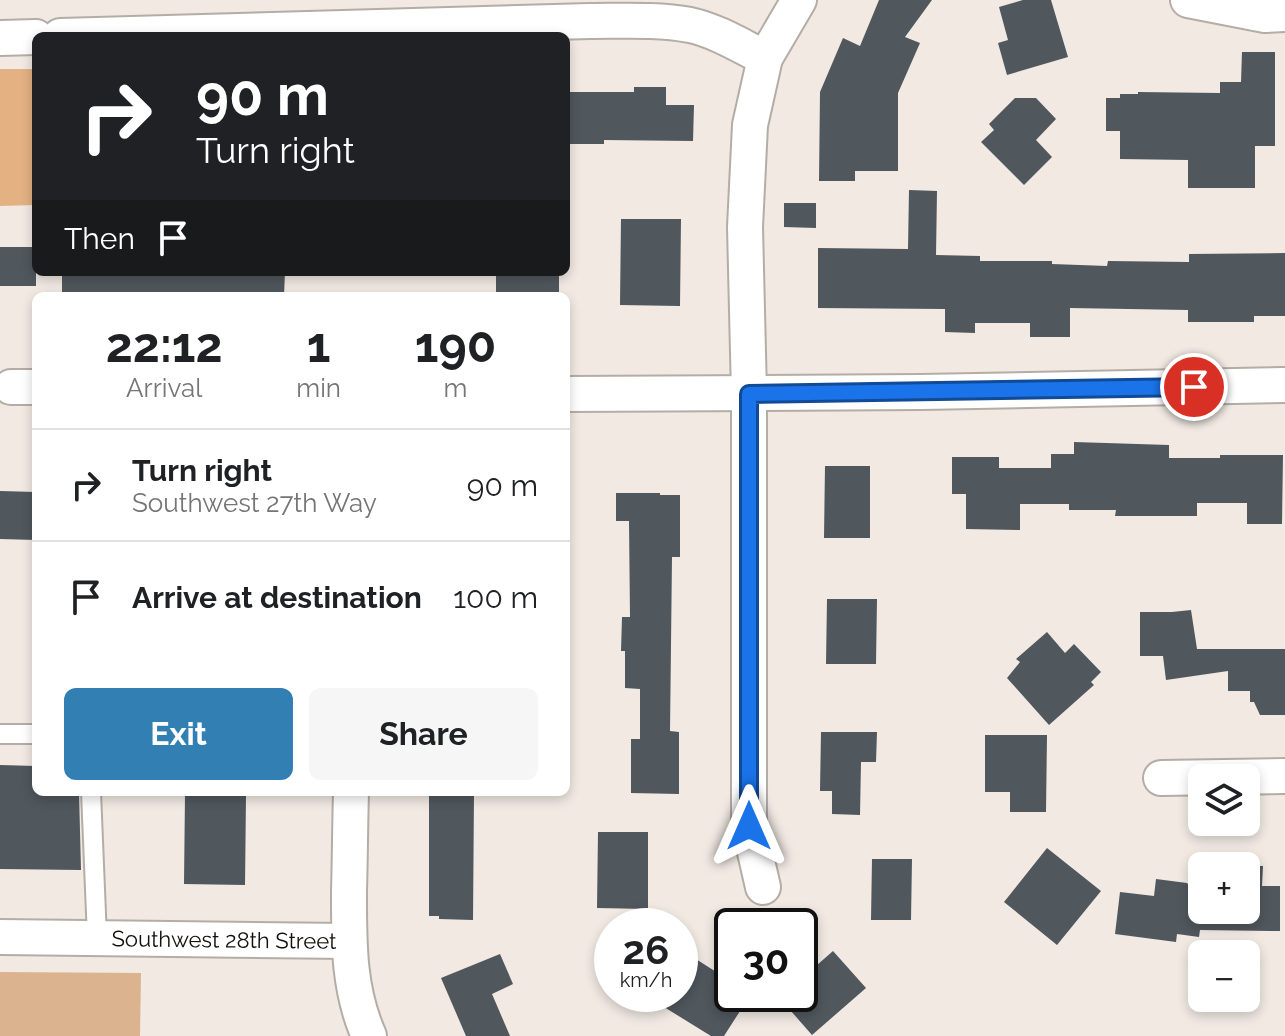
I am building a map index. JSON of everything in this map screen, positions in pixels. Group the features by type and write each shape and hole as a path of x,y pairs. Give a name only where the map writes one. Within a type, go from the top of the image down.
{"street":[{"path":"763,887 749,826 749,394 745,227 750,125 765,58 799,0"},
{"path":"1188,0 1265,15 1285,14"},
{"path":"98,32 261,15 590,11 693,26 722,36 765,58"},
{"path":"0,38 32,37"},
{"path":"570,394 1285,385"},
{"path":"1161,778 1285,776"},
{"path":"349,941 351,796"},
{"name":"Southwest 28th Street","path":"0,937 349,941 359,1014 369,1036"}],"lane":[{"path":"0,734 32,734"},
{"path":"91,796 97,938"}],"shaded area":[{"path":"0,69 32,69 32,205 0,206"},
{"path":"0,972 141,973 140,1036 0,1036"}],"building":[{"path":"879,0 932,0 905,37 920,43 898,93 898,171 855,171 855,181 819,181 820,92 843,38 860,46"},
{"path":"1023,0 1051,0 1068,57 1007,75 998,43 1008,40 999,7"},
{"path":"1242,52 1275,52 1275,146 1255,146 1255,188 1188,188 1188,160 1120,159 1120,131 1106,131 1106,98 1120,98 1120,94 1138,92 1220,93 1220,82 1241,82"},
{"path":"634,87 666,87 666,105 694,105 693,141 604,140 604,144 570,144 570,92 634,92"},
{"path":"1015,98 1036,98 1056,119 1036,140 1052,157 1024,185 981,142 994,130 989,124"},
{"path":"909,190 937,191 936,255 980,256 980,261 1052,261 1052,264 1107,266 1108,261 1189,262 1189,254 1285,253 1285,316 1254,316 1254,322 1188,322 1188,310 1070,308 1070,337 1030,337 1030,323 975,323 975,333 945,332 945,309 818,308 818,248 908,249"},
{"path":"784,203 816,203 816,228 784,227"},
{"path":"621,219 681,219 680,306 620,305"},
{"path":"0,247 32,247 32,276 36,276 36,286 0,286"},
{"path":"62,276 285,276 284,292 62,292"},
{"path":"496,276 559,276 559,292 496,292"},
{"path":"1074,442 1169,445 1169,458 1283,455 1282,524 1247,524 1247,503 1197,503 1197,516 1115,516 1116,510 1069,510 1069,504 1020,504 1020,530 966,529 966,494 952,494 952,457 999,457 999,468 1051,468 1051,454 1074,454"},
{"path":"825,466 870,466 870,538 824,538"},
{"path":"0,491 32,492 32,540 0,539"},
{"path":"616,493 680,495 680,557 672,557 670,731 679,732 679,794 631,793 631,739 640,739 640,689 625,688 625,651 621,651 622,617 630,617 629,521 616,521"},
{"path":"827,599 877,599 876,664 826,664"},
{"path":"1191,610 1197,649 1285,649 1285,715 1260,715 1254,702 1250,702 1250,691 1228,691 1228,671 1166,680 1163,656 1140,656 1140,612"},
{"path":"1047,632 1065,653 1074,644 1101,672 1091,682 1094,685 1049,725 1007,678 1020,662 1016,659"},
{"path":"821,732 877,732 876,762 861,762 860,815 832,814 832,791 820,791"},
{"path":"985,735 1047,735 1046,812 1010,812 1010,792 985,792"},
{"path":"0,765 32,766 32,796 79,796 81,870 0,869"},
{"path":"185,796 246,796 245,885 184,884"},
{"path":"429,796 474,796 473,920 429,916"},
{"path":"598,832 648,832 648,908 597,908"},
{"path":"1047,848 1101,891 1057,945 1004,902"},
{"path":"872,859 912,859 911,920 871,920"},
{"path":"1260,866 1263,866 1262,886 1280,886 1280,931 1200,930 1199,937 1177,934 1176,942 1115,934 1120,892 1154,896 1156,879 1187,883 1188,924 1260,924"},
{"path":"833,951 866,988 812,1035 792,1012 818,1012 818,964"},
{"path":"500,954 513,984 492,994 510,1036 466,1036 441,978"},
{"path":"698,960 714,971 714,1012 739,1012 724,1036 711,1036 672,1012 698,1012"}],"route":[{"path":"749,826 749,394 1194,387"}]}
